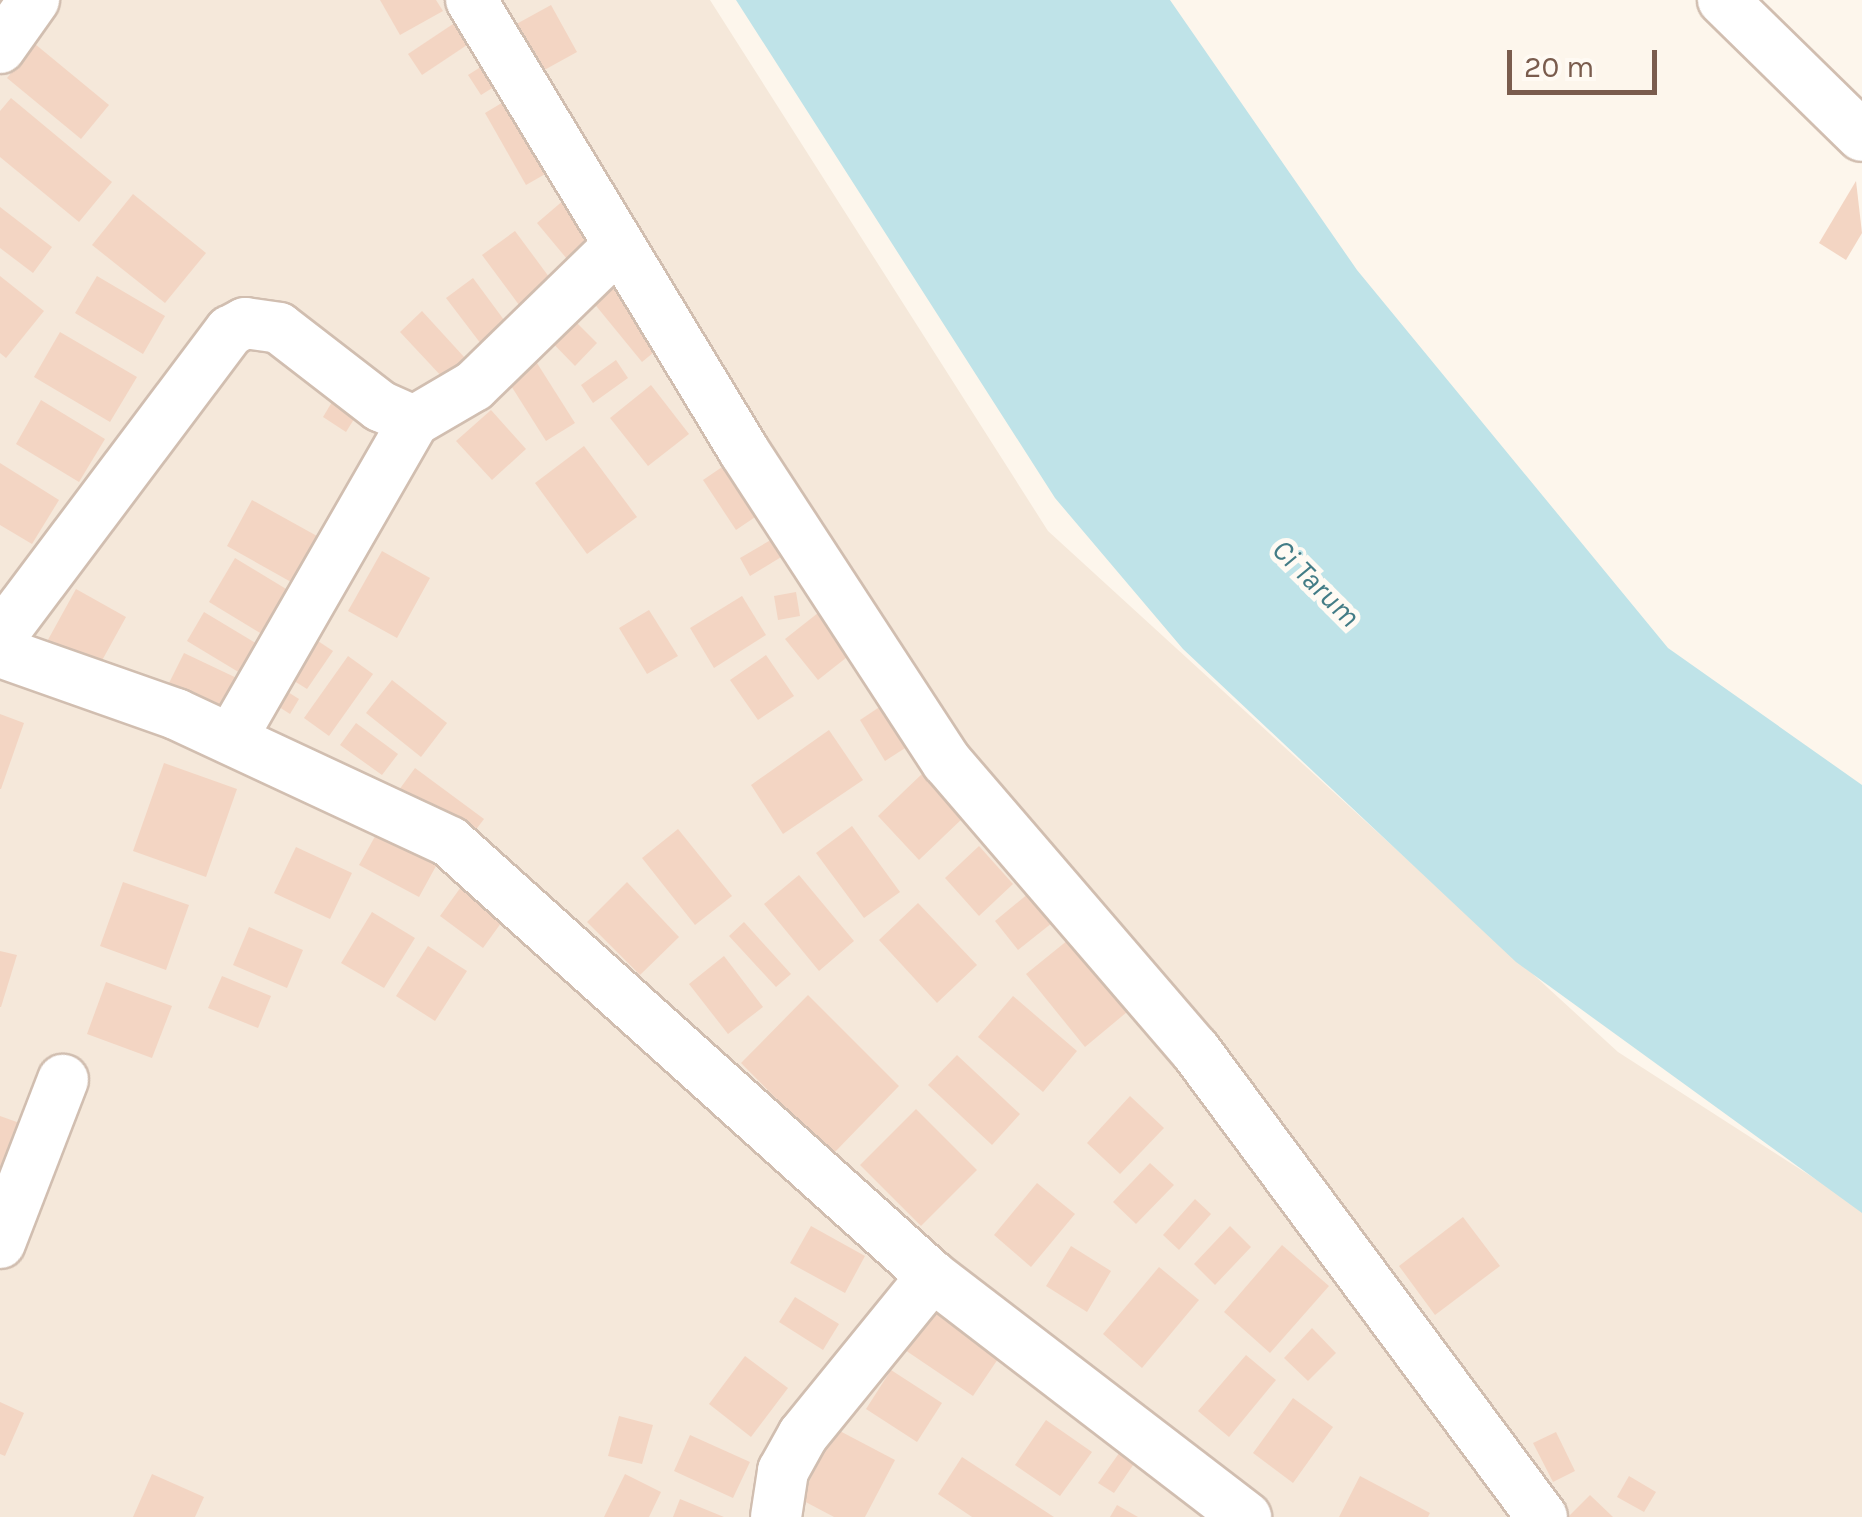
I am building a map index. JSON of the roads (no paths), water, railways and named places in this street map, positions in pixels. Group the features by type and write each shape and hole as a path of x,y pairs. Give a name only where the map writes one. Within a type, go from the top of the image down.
{"street":[{"path":"0,48 34,0"},
{"path":"471,0 618,246 947,762 1195,1050 1542,1517"},
{"path":"1724,0 1862,136"},
{"path":"231,739 414,421 474,386 618,246"},
{"path":"0,637 74,530 245,322 279,328 380,406 414,421"},
{"path":"0,652 69,670 231,739 408,820 495,876 932,1276 1246,1517"},
{"path":"0,1243 63,1080"},
{"path":"782,1514 804,1435 932,1276"}],"water":[{"name":"Ci Tarum","path":"736,0 1170,0 1357,270 1668,648 1862,785 1862,1213 1516,962 1183,649 1055,498"}]}
